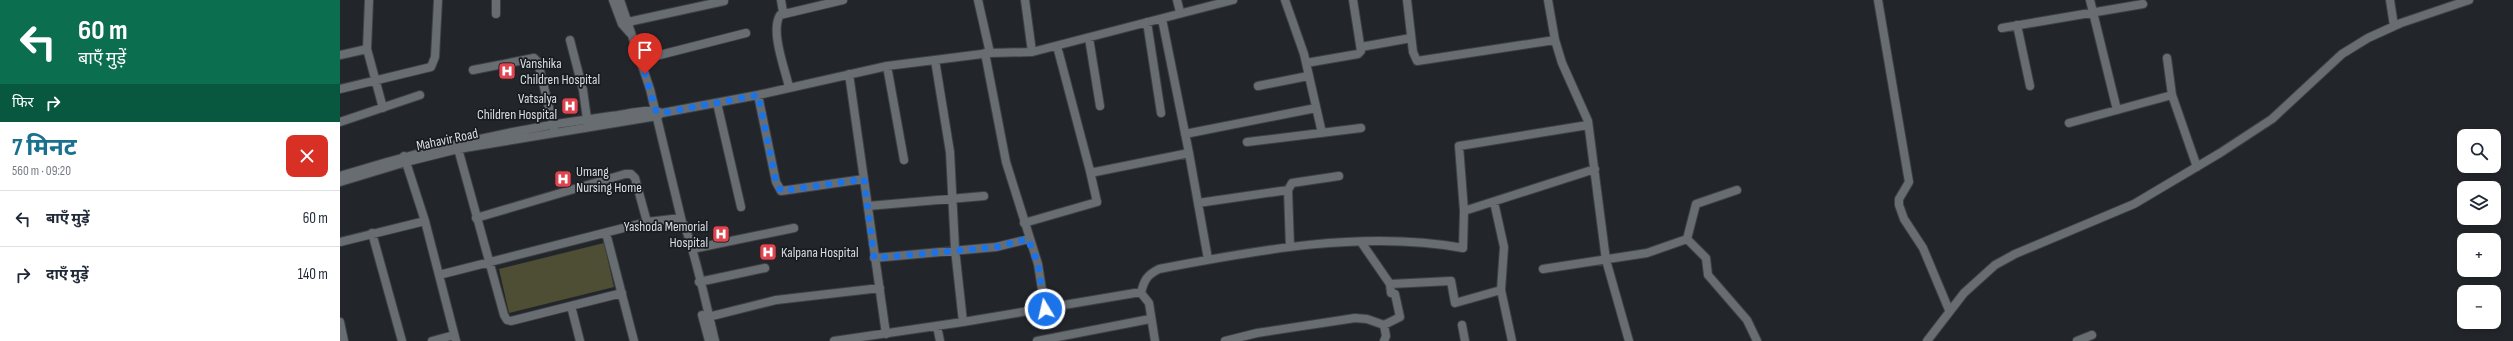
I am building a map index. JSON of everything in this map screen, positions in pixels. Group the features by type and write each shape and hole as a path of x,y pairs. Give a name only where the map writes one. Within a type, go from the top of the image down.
{"street":[{"path":"369,0 367,49 384,108"},
{"path":"340,89 424,69 434,63 438,0"},
{"path":"496,0 496,14"},
{"path":"613,0 622,24 631,36"},
{"path":"620,0 658,113 681,220 681,227 706,318 715,341"},
{"path":"781,0 783,12"},
{"path":"789,87 777,41 776,22 783,12 825,2 843,0"},
{"path":"978,0 1006,162 1028,239 1038,264 1045,309"},
{"path":"1025,0 1032,52"},
{"path":"1178,0 1180,12"},
{"path":"622,293 507,320 504,315 476,218 457,146 554,124 587,119 658,113 758,95 887,66 988,53 1032,52 1230,0"},
{"path":"1285,0 1306,63 1322,133"},
{"path":"1306,63 1358,54 1361,47 1353,0"},
{"path":"1407,0 1414,57 1422,61 1555,40"},
{"path":"1548,0 1555,40 1588,125 1606,260 1629,341"},
{"path":"1878,0 1892,68 1909,182 1899,199 1899,205 1904,219 1923,248 1949,310"},
{"path":"2090,0 2117,110"},
{"path":"2390,0 2394,26"},
{"path":"1927,341 1949,310 1977,279 1995,265 2015,254 2134,204 2197,167 2272,119 2342,54 2394,26 2469,0"},
{"path":"628,22 724,1"},
{"path":"2002,28 2143,4"},
{"path":"1162,19 1190,153 1208,259"},
{"path":"1147,22 1161,113"},
{"path":"2017,25 2030,86"},
{"path":"640,60 746,33"},
{"path":"1089,38 1100,106"},
{"path":"1361,47 1411,38"},
{"path":"570,40 583,90 587,119"},
{"path":"1024,223 1097,202 1057,46"},
{"path":"340,55 367,49"},
{"path":"473,70 534,58 538,62 554,124 554,133"},
{"path":"2167,58 2172,95 2197,167"},
{"path":"935,60 950,152 955,249 963,322"},
{"path":"887,66 904,160"},
{"path":"849,74 886,334"},
{"path":"1258,86 1308,76"},
{"path":"340,122 420,95"},
{"path":"758,95 776,182 781,191 864,179"},
{"path":"2069,123 2172,95"},
{"path":"717,102 741,207"},
{"path":"1185,134 1316,108"},
{"name":"Mahavir Road","path":"340,182 405,159 457,146 554,133 658,113"},
{"path":"1155,341 1150,319 1149,304 1142,293 1144,280 1149,274 1159,269 1208,259 1290,247 1361,242 1435,243 1463,248 1464,211 1459,146 1555,132 1588,125"},
{"path":"1247,142 1361,128"},
{"path":"1090,171 1095,172 1190,153"},
{"path":"340,176 405,159 425,221 455,338 432,341"},
{"path":"1464,211 1595,169"},
{"path":"476,218 624,174 631,174 635,178 647,222"},
{"path":"1290,247 1288,190 1292,183 1297,180 1338,176"},
{"path":"1198,203 1288,190"},
{"path":"1687,239 1696,204 1737,190"},
{"path":"868,206 984,196"},
{"path":"1494,202 1504,247 1501,290 1512,341"},
{"path":"439,275 647,222 681,220"},
{"path":"681,220 685,226 692,249 706,318 709,341"},
{"path":"340,242 425,221"},
{"path":"692,249 794,228"},
{"path":"372,233 402,341"},
{"path":"606,233 634,341"},
{"path":"874,258 955,249 996,247 1028,239"},
{"path":"1543,269 1647,253 1687,239"},
{"path":"1687,239 1706,258 1708,275 1747,320 1757,341"},
{"path":"1225,341 1257,333 1355,318 1367,319 1384,325 1400,317 1395,294 1391,293 1390,284 1361,242"},
{"path":"699,282 765,268"},
{"path":"1390,284 1451,281 1455,303 1501,290"},
{"path":"706,318 776,300 880,288"},
{"path":"834,341 869,339 886,334 1142,293"},
{"path":"571,306 580,341"},
{"path":"1037,341 1150,319"},
{"path":"340,322 344,341"},
{"path":"1384,325 1386,336 1384,341"},
{"path":"1462,325 1464,341"},
{"path":"938,326 940,341"},
{"path":"2077,341 2092,335"}],"green space":[{"path":"604,243 614,287 509,313 499,269"}],"place":[{"name":"Vanshika Children Hospital","path":"507,71"},
{"name":"Vatsalya Children Hospital","path":"570,106"},
{"name":"Umang Nursing Home","path":"563,179"},
{"name":"Yashoda Memorial Hospital","path":"721,234"},
{"name":"Kalpana Hospital","path":"768,252"}],"route":[{"path":"645,74 656,111 662,113 758,95 776,182 781,191 864,179 874,258 955,249 981,249 1008,245 1028,239 1038,264 1045,309"}]}
